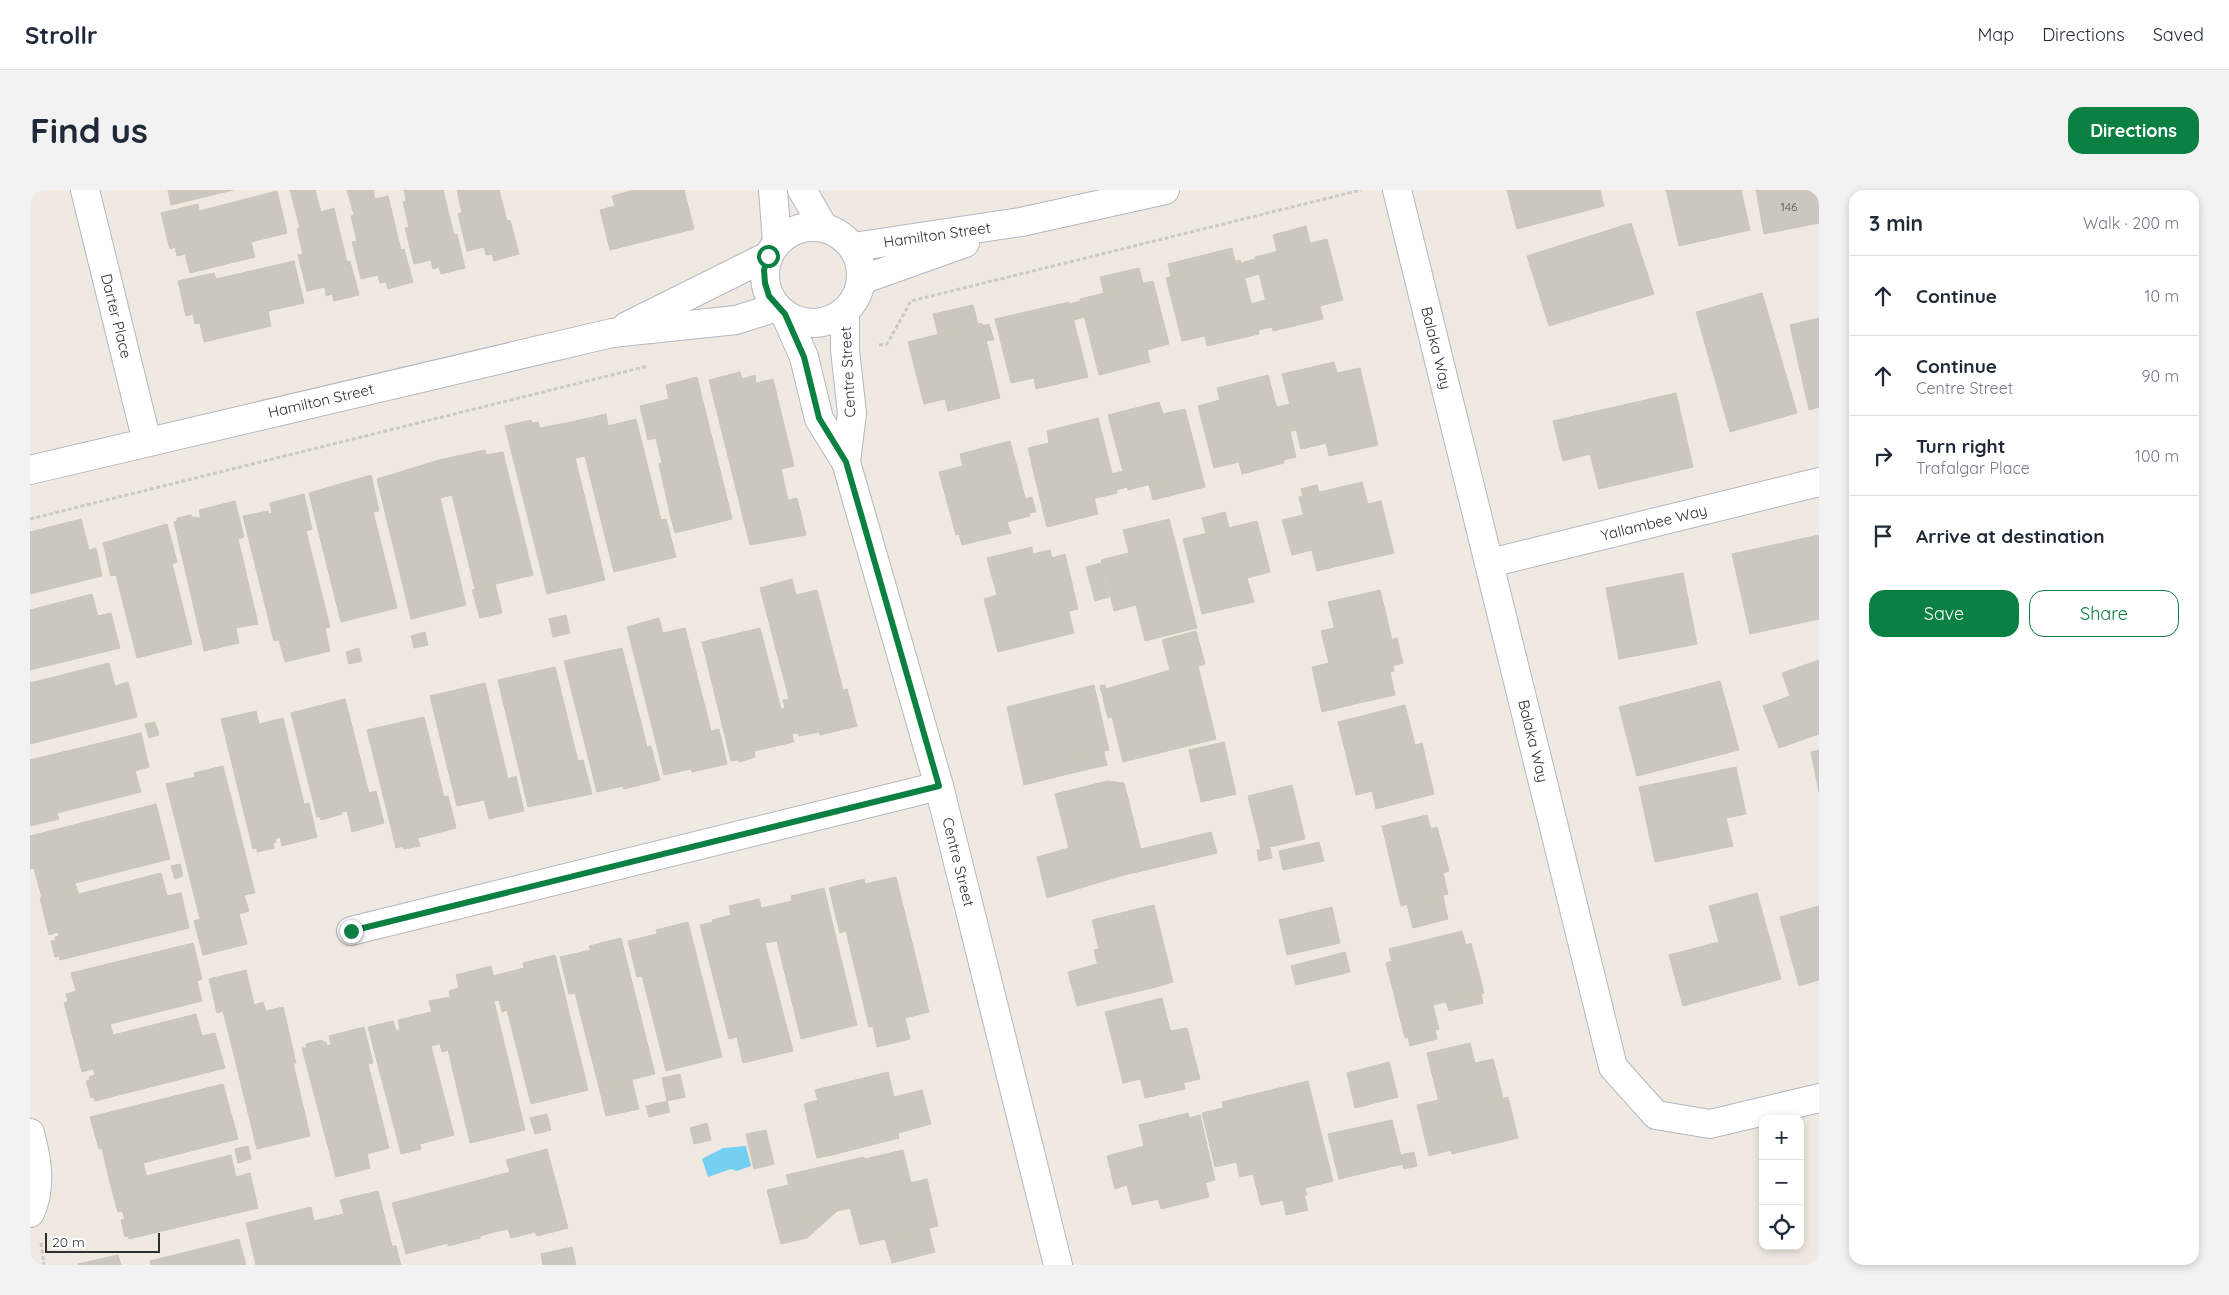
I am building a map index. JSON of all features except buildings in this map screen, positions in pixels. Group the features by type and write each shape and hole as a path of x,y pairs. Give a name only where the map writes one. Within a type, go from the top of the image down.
{"street":[{"name":"Darter Place","path":"85,190 147,442"},
{"path":"772,249 787,234 798,228 824,228 840,235 853,247 861,269 861,280 853,302 845,311 832,320 816,323 800,322 781,311 769,296 764,270 772,249 773,190"},
{"path":"802,190 824,228"},
{"name":"Hamilton Street","path":"853,247 1021,222 1165,190"},
{"name":"Balaka Way","path":"1397,190 1613,1067 1656,1115 1710,1124 1819,1098"},
{"name":"Hamilton Street","path":"861,280 1021,222"},
{"name":"Hamilton Street","path":"612,333 772,249"},
{"name":"Hamilton Street","path":"30,470 612,333 736,320 781,311"},
{"name":"Centre Street","path":"781,311 804,357 819,418 846,462 939,786 1058,1265"},
{"name":"Centre Street","path":"845,311 845,350 852,413 846,462"},
{"name":"Yallambee Way","path":"1490,563 1819,482"},
{"path":"351,931 939,786"},
{"path":"30,1133 36,1155 38,1175 30,1213"}],"path":[{"path":"845,350 887,344 911,301 1362,190"}],"water":[{"path":"746,1146 751,1166 737,1171 731,1169 708,1177 702,1159 723,1148"}],"route":[{"path":"351,931 939,786 846,462 819,418 804,357 785,314 769,296 764,270 768,256"}]}
